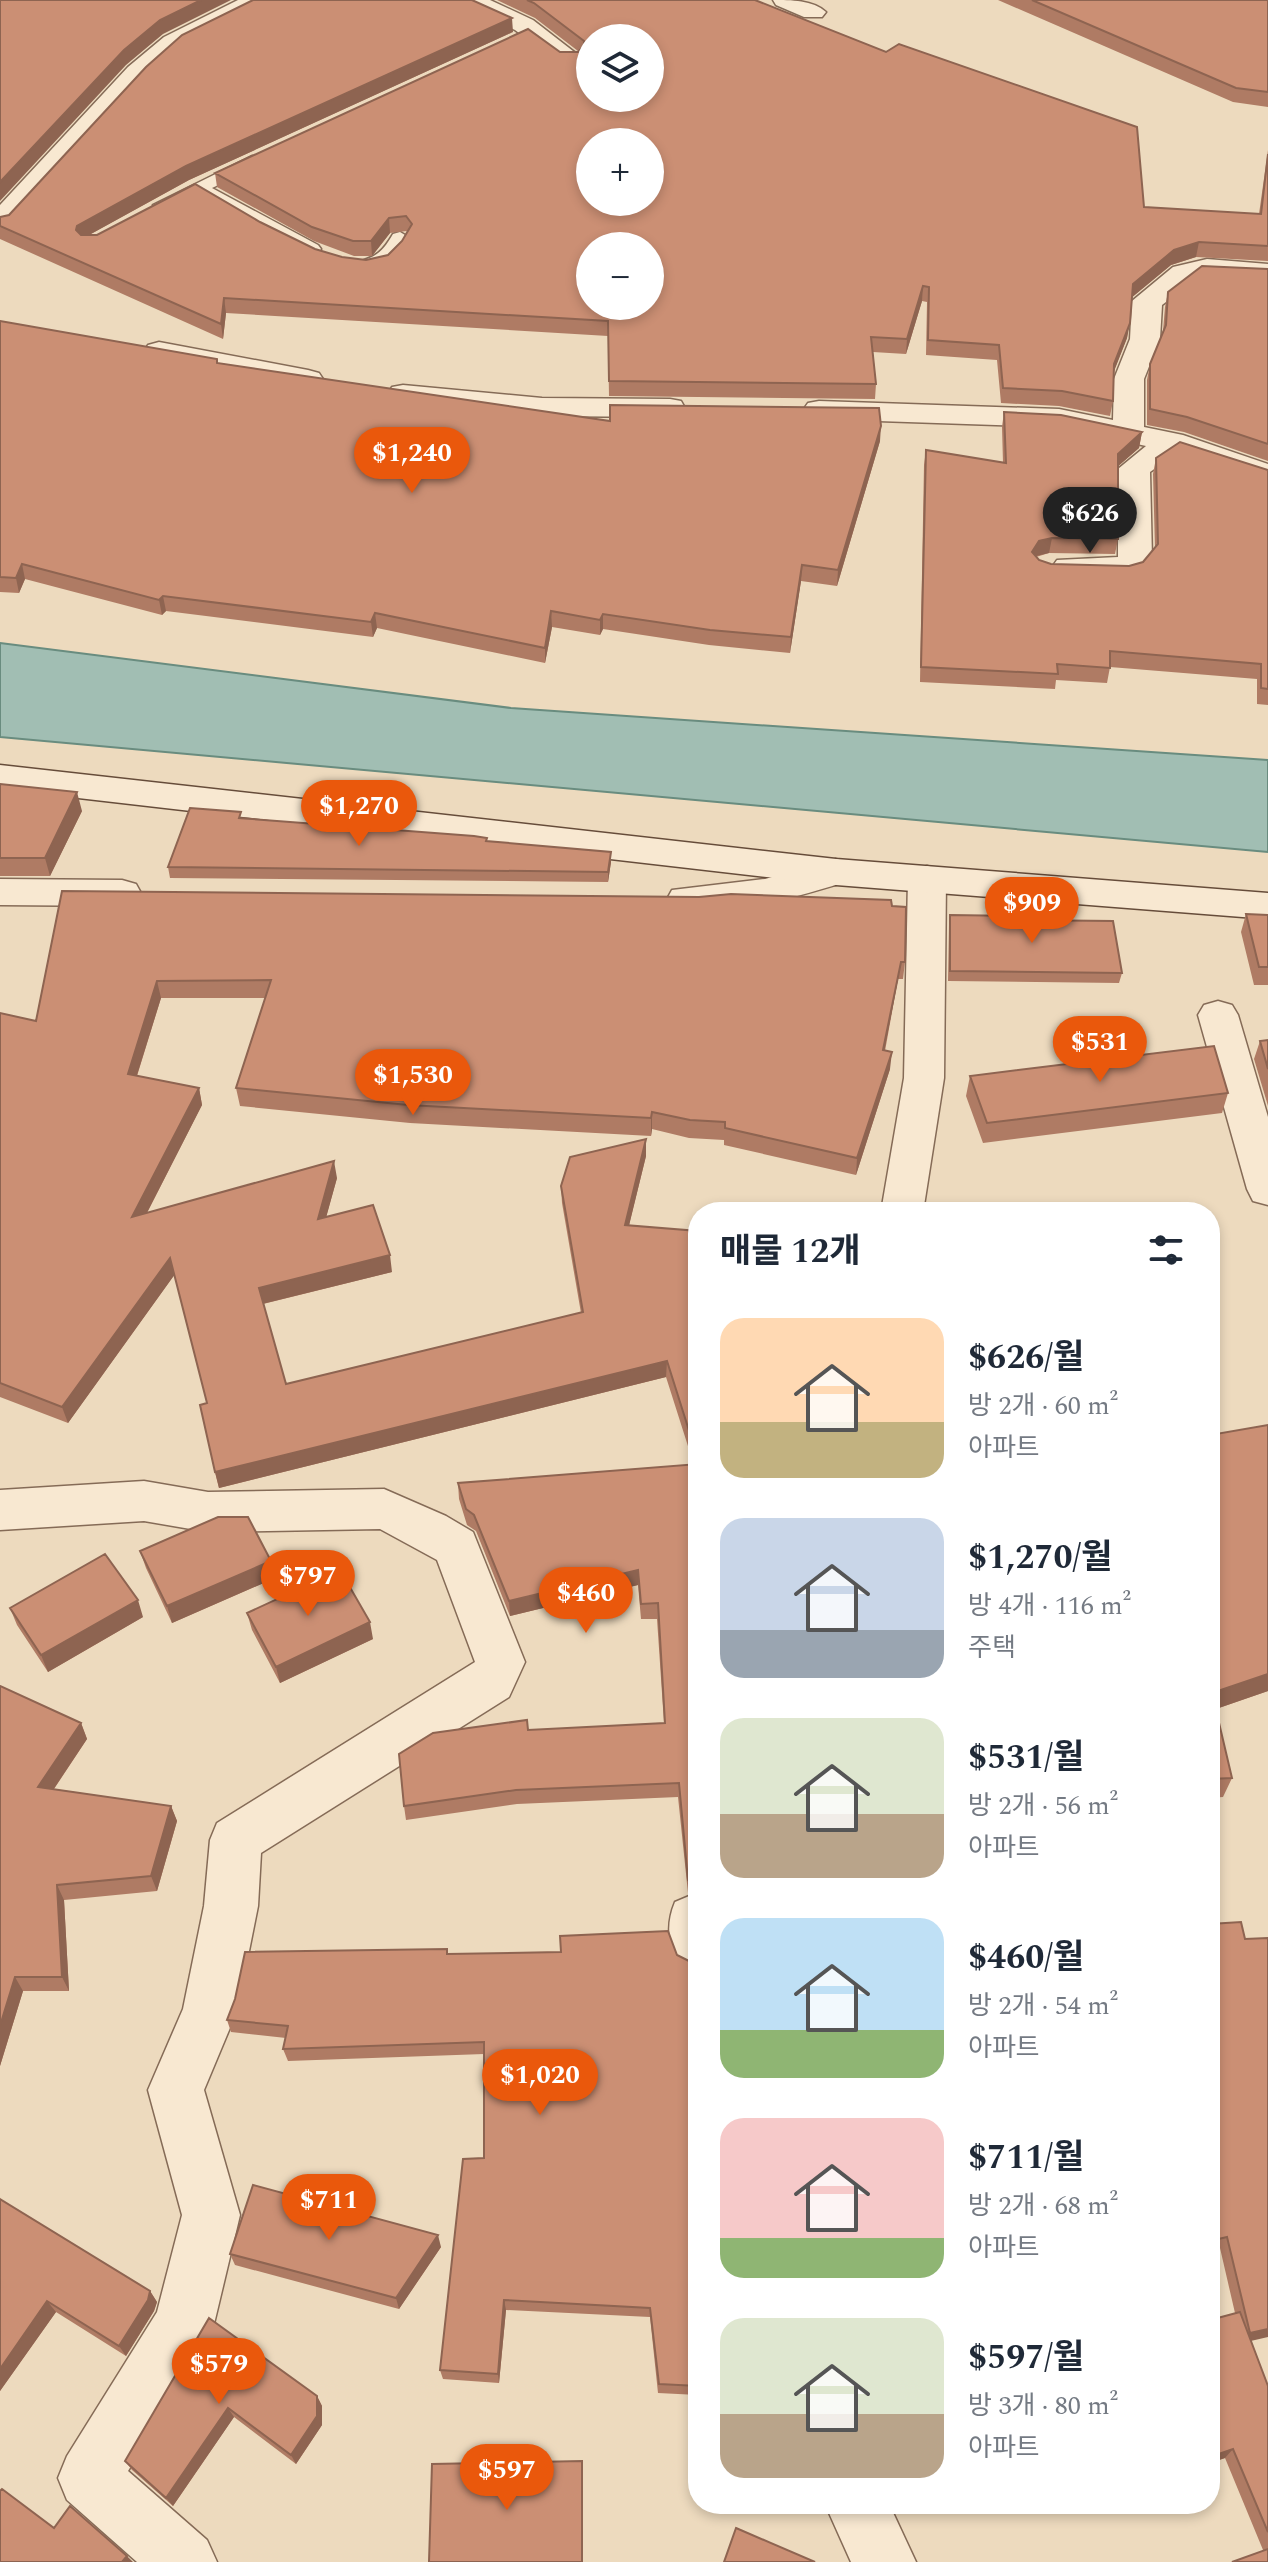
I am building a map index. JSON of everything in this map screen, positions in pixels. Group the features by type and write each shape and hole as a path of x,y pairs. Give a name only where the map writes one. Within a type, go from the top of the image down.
{"street":[{"path":"0,222 137,73 173,42 257,0"},
{"path":"469,0 569,58"},
{"path":"785,0 813,12"},
{"path":"1128,433 1129,379 1145,339 1147,301 1159,297 1188,271 1221,269 1268,273"},
{"path":"126,345 334,383"},
{"path":"379,391 542,407 700,409"},
{"path":"794,410 1059,418 1172,442 1268,475"},
{"path":"1049,566 1126,568 1135,559 1134,469 1172,442"},
{"path":"0,777 836,872 1268,906"},
{"path":"652,899 699,899 765,892 836,872"},
{"path":"904,1202 924,1078 927,879"},
{"path":"0,892 159,894"},
{"path":"1218,1015 1268,1189"},
{"path":"0,1510 144,1501 208,1512 384,1509 429,1530 456,1547 500,1662 491,1681 236,1840 231,1906 210,2011 176,2090 211,2215 184,2324 89,2478 185,2562"},
{"path":"861,2514 884,2562"}],"lane":[{"path":"144,215 267,155"},
{"path":"197,187 338,260 371,266 395,251 400,238"}],"shaded area":[{"path":"0,643 511,708 1268,760 1268,852 0,737"}],"building":[{"path":"0,0 201,0 160,20 124,50 0,182"},
{"path":"253,0 472,0 512,18 186,166 77,226 76,230 81,235 97,235 195,184 260,222 315,249 366,260 388,255 402,241 412,224 406,216 389,218 371,241 353,241 312,227 215,173 528,29 560,52 576,52 576,112 664,112 664,24 576,24 576,35 527,0 755,0 886,52 899,44 1137,127 1144,207 1261,214 1268,154 1268,246 1199,242 1174,250 1133,284 1130,323 1114,364 1113,401 1062,391 1003,388 999,345 928,340 929,287 923,286 907,339 871,337 876,384 609,381 608,321 591,320 664,320 664,232 576,232 576,319 224,298 221,324 0,226 0,217 9,215 146,67 182,35"},
{"path":"1032,0 1268,0 1268,92 1236,88"},
{"path":"1202,266 1268,269 1268,444 1187,417 1150,409 1150,364 1166,325 1168,292"},
{"path":"0,321 217,359 217,363 610,421 610,405 879,408 881,426 838,570 802,565 791,637 710,630 603,614 600,620 551,611 545,648 375,613 371,622 163,596 159,600 22,564 16,578 0,577"},
{"path":"1004,412 1061,415 1142,432 1118,454 1118,539 1052,538 1039,541 1032,552 1039,560 1051,564 1129,566 1143,562 1158,544 1156,458 1180,442 1268,470 1268,689 1261,688 1261,664 1110,651 1110,668 1057,664 1058,674 921,667 926,450 1006,463"},
{"path":"0,784 77,792 45,858 0,858"},
{"path":"190,808 241,812 239,818 474,836 487,838 486,841 611,852 608,872 168,867"},
{"path":"62,891 699,897 731,894 891,900 892,906 906,907 905,962 901,962 883,1050 892,1052 857,1158 725,1128 725,1122 690,1120 652,1112 651,1118 408,1105 236,1088 271,980 157,981 128,1074 199,1088 132,1217 334,1161 318,1219 373,1205 390,1255 259,1288 286,1384 583,1312 561,1186 570,1157 646,1139 625,1225 688,1230 688,1427 667,1361 215,1472 200,1405 207,1403 170,1258 62,1407 0,1383 0,1013 36,1021"},
{"path":"1246,914 1268,915 1268,967 1259,967"},
{"path":"950,915 1018,916 1019,920 1113,921 1122,973 950,971"},
{"path":"1268,1040 1268,1069 1260,1041"},
{"path":"1214,1046 1228,1093 987,1123 970,1076"},
{"path":"1268,1425 1268,1674 1220,1690 1220,1433"},
{"path":"688,1465 688,1880 679,1783 516,1790 404,1806 399,1754 433,1733 527,1720 528,1730 665,1723 658,1603 641,1604 638,1570 509,1601 474,1515 466,1509 458,1483"},
{"path":"218,1517 248,1517 271,1561 167,1606 140,1551"},
{"path":"105,1554 138,1600 41,1655 10,1608"},
{"path":"340,1570 370,1622 276,1667 247,1613"},
{"path":"0,1686 81,1723 38,1787 171,1806 151,1876 57,1885 62,1977 15,1977 0,2026"},
{"path":"1220,1727 1232,1778 1220,1779"},
{"path":"1241,1922 1245,1939 1268,1938 1268,2329 1250,2333 1227,2237 1220,2239 1220,1923"},
{"path":"668,1931 677,1955 688,1960 688,2385 659,2384 650,2308 504,2300 498,2374 440,2370 463,2159 484,2158 484,2042 283,2049 288,2026 227,2020 245,1952 447,1949 447,1954 561,1952 560,1936"},
{"path":"253,2185 438,2235 396,2298 230,2254"},
{"path":"0,2199 150,2291 148,2300 119,2346 47,2301 0,2369"},
{"path":"1240,2312 1268,2386 1268,2532 1233,2449 1220,2454 1220,2317"},
{"path":"209,2318 317,2396 317,2416 291,2455 228,2408 166,2498 125,2461"},
{"path":"582,2461 582,2562 429,2562 432,2464"},
{"path":"2,2489 54,2528 70,2506 127,2556 122,2562 0,2562"},
{"path":"736,2528 815,2562 724,2562"},
{"path":"1268,2549 1268,2562 1232,2562"}]}
